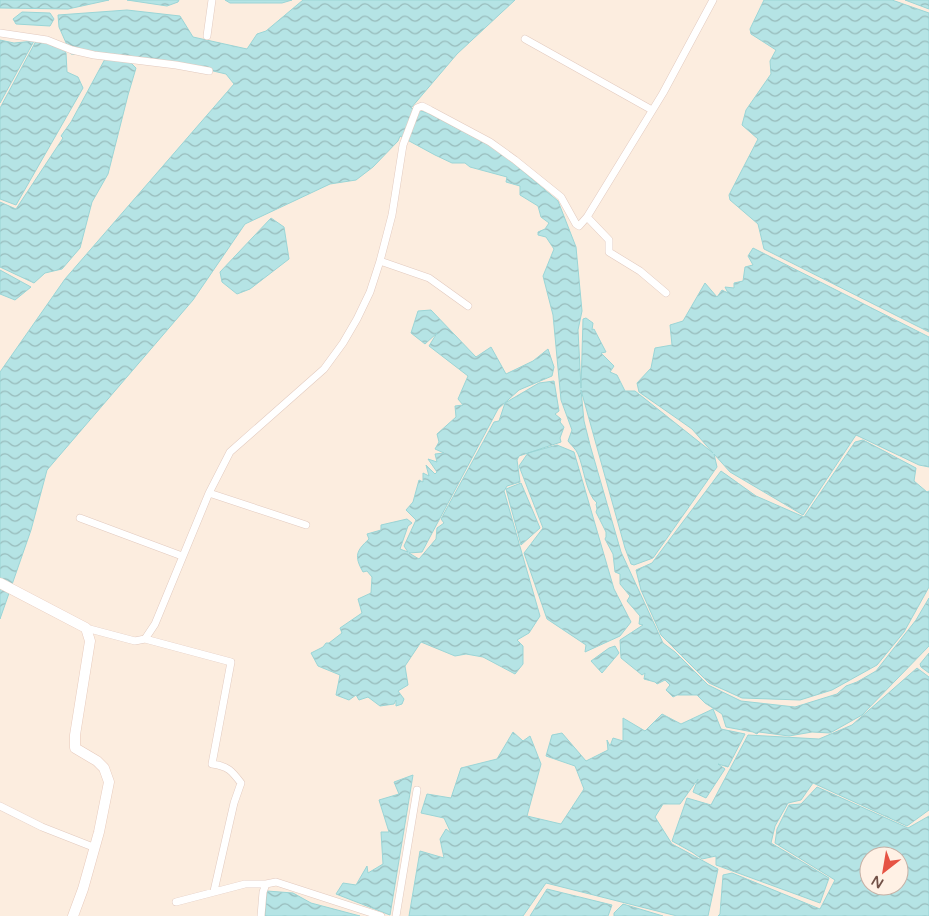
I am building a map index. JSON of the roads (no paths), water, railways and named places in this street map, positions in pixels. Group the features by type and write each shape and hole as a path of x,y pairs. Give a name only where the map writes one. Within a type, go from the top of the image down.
{"main road":[{"path":"0,583 86,628 90,642 74,748 97,761 104,768 109,782 99,832 93,847 83,889 73,916"}],"street":[{"path":"207,36 212,0"},
{"path":"145,639 155,624 209,493 230,452 324,369 343,343 357,319 370,292 380,261 392,215 403,145 417,108 422,106 430,110 490,142 515,160 561,197 576,224 580,226 587,218 652,110 713,0"},
{"path":"0,32 47,40 72,50 94,55 209,71"},
{"path":"525,39 652,110"},
{"path":"587,218 609,240 609,252 640,271 666,293"},
{"path":"380,261 429,278 468,306"},
{"path":"209,493 306,525"},
{"path":"80,518 182,556"},
{"path":"86,628 135,641 145,639 230,662 212,764 224,766 233,772 242,783 234,803 214,891"},
{"path":"396,916 418,790"},
{"path":"0,806 42,827 93,847"},
{"path":"176,902 246,884 276,882 381,916"},
{"path":"261,916 262,892 266,884"}],"water":[{"path":"0,0 109,0 68,9 0,8"},
{"path":"127,0 179,0 167,6"},
{"path":"225,0 292,0 282,3 230,3"},
{"path":"303,0 515,0 457,54 411,108 428,113 498,150 558,201 576,247 582,311 578,330 581,388 583,319 586,318 593,323 592,330 594,329 606,352 601,353 614,366 610,372 617,375 625,391 635,391 713,453 692,429 639,392 637,383 651,368 655,348 672,345 670,325 683,321 705,283 717,297 722,290 728,293 725,287 734,288 734,283 743,281 745,267 753,265 748,256 753,248 929,337 929,467 919,465 856,435 803,515 730,472 714,454 717,467 653,558 634,565 631,564 625,548 581,390 584,421 621,552 663,643 675,652 708,685 741,701 795,707 837,694 846,686 876,671 916,620 929,598 929,646 862,715 830,733 812,732 789,736 759,732 757,734 726,727 722,714 705,703 697,695 677,695 673,697 666,690 670,685 665,680 657,684 644,679 645,673 642,675 621,658 620,640 643,625 639,624 640,616 627,601 630,596 620,584 620,574 615,572 613,554 605,539 606,532 596,512 597,503 590,494 578,454 568,441 572,430 561,400 553,315 543,276 554,249 546,237 538,235 538,232 545,229 549,223 541,217 538,206 520,195 520,186 506,182 507,177 470,167 465,163 452,163 400,136 398,141 373,167 356,180 330,184 245,224 193,300 47,470 31,530 0,619 0,372 65,279 234,84 226,74 175,62 71,54 59,27 58,15 127,10 180,16 193,37 247,49 257,34 266,31"},
{"path":"764,0 892,0 929,13 929,332 764,249 758,224 730,200 729,195 758,139 742,125 746,110 771,74 770,61 776,50 751,34 750,29"},
{"path":"905,0 929,0 929,9"},
{"path":"22,12 50,13 54,19 50,26 16,24 13,19"},
{"path":"0,40 14,43 34,41 0,103"},
{"path":"36,41 61,45 66,53 67,72 78,77 83,88 16,205 0,199 0,108"},
{"path":"105,59 128,60 136,68 108,174 92,202 80,248 62,269 45,273 34,283 0,267 0,202 16,209 63,138 61,136 71,122"},
{"path":"271,218 284,227 289,259 250,289 237,294 222,282 220,272"},
{"path":"0,270 31,287 15,300 0,294"},
{"path":"431,310 476,357 491,347 506,374 533,361 548,349 554,367 552,376 519,390 498,409 422,552 409,553 419,559 436,539 437,528 444,523 441,519 494,422 499,421 505,403 539,383 554,381 559,411 555,414 561,419 560,422 564,427 560,438 561,442 519,456 517,460 520,482 507,486 504,491 540,616 529,633 517,640 523,646 523,664 515,674 483,657 466,654 455,656 421,642 405,666 408,685 398,691 404,699 402,704 396,706 396,700 394,704 380,706 368,697 359,700 356,695 349,700 336,695 340,675 318,666 311,653 342,633 340,628 362,613 358,599 371,593 372,577 367,571 363,572 358,562 358,554 361,547 369,539 367,534 381,530 381,525 407,519 412,523 408,526 400,549 408,552 404,546 416,520 406,510 413,502 419,480 423,482 423,473 429,476 426,465 435,474 437,472 428,459 437,462 435,454 444,453 435,449 439,442 437,434 456,417 455,406 463,405 458,399 468,376 429,346 437,333 425,344 411,333 418,311"},
{"path":"863,440 916,468 914,481 927,492 929,491 929,587 904,632 877,665 832,690 800,700 742,698 709,683 661,635 641,590 636,570 652,563 721,471 756,496 804,517 855,442"},
{"path":"557,445 574,452 614,589 631,622 620,636 585,652 586,645 547,619 524,553 543,528 519,466 528,453"},
{"path":"521,483 540,528 521,545 506,489"},
{"path":"615,646 619,653 602,673 591,661"},
{"path":"929,653 929,673 920,664"},
{"path":"917,668 929,677 929,810 907,826 813,783 801,800 788,803 775,826 771,843 829,878 820,903 716,865 716,856 702,859 672,841 687,798 711,805 748,735 819,739 852,725"},
{"path":"713,709 721,729 745,734 728,767 718,764 725,769 706,798 693,792 698,779 680,804 663,804 655,817 672,844 718,869 708,916 677,916 546,883 523,916 409,916 420,851 444,858 440,839 446,829 451,833 444,818 421,813 427,794 451,798 461,768 497,759 513,732 523,741 530,736 541,764 527,816 561,824 584,789 575,766 546,756 552,735 562,733 586,761 608,750 607,740 610,746 613,738 623,741 623,718 645,731 662,714 681,724"},
{"path":"413,775 390,915 336,894 343,883 356,885 367,866 368,873 383,864 381,832 389,832 379,800 399,794 394,782"},
{"path":"817,787 908,828 929,816 929,916 718,916 720,914 723,875 732,873 820,909 835,880 775,843 777,829 789,805 801,804"},
{"path":"547,889 612,905 608,916 530,916"},
{"path":"267,891 293,893 311,903 360,916 265,916"},
{"path":"623,904 663,916 614,916 614,913"}]}
